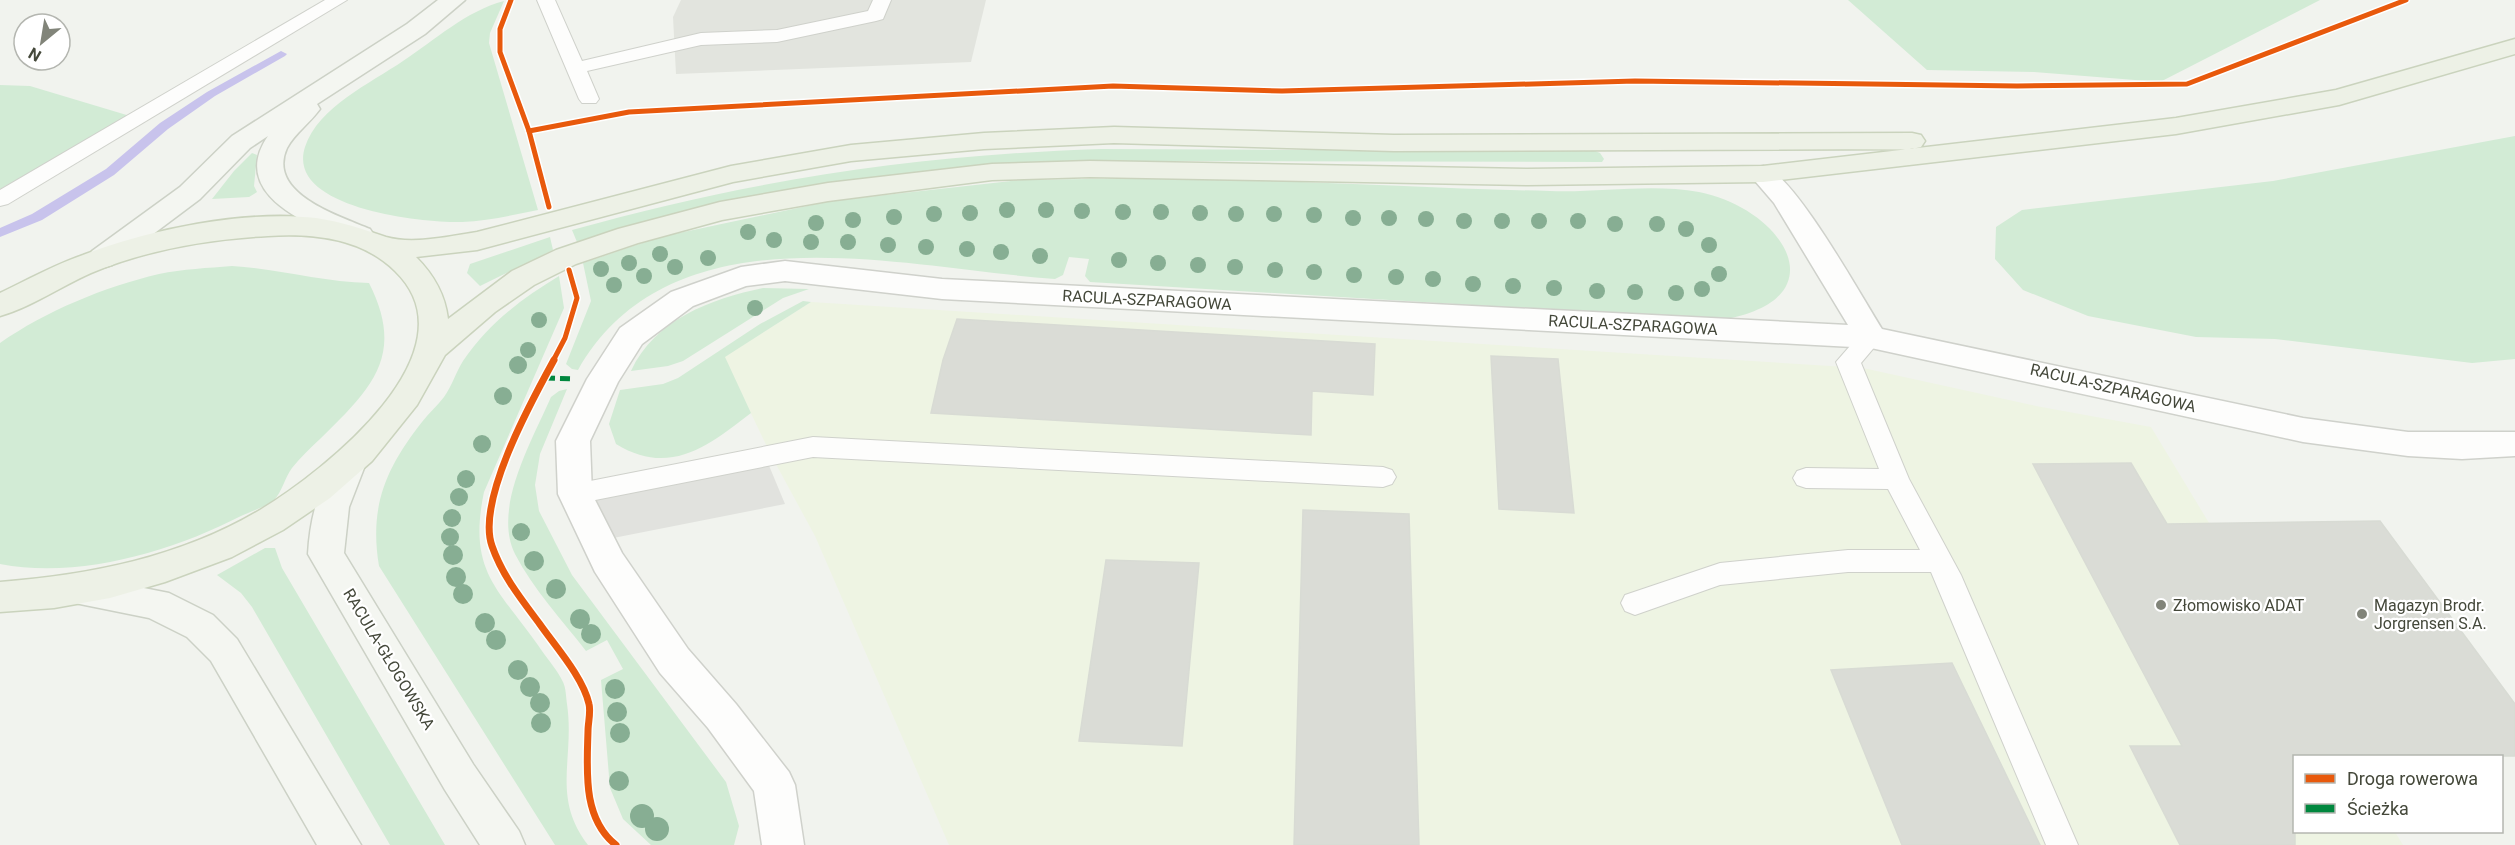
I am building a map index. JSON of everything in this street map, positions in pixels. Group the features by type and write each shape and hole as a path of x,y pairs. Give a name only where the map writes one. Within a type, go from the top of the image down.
{"main road":[{"path":"0,597 73,589 173,565 224,545 280,515 314,493 349,463 386,424 407,395 432,349 484,305 523,278 566,257 628,236 720,211 850,189 992,172 1090,169 1528,177 1763,174 1884,162 2176,126 2339,97 2515,46"},
{"path":"0,306 102,258 160,242 227,231 283,226 412,250 439,248 477,241 742,172 851,153 984,141 1114,135 1394,143 1857,141 2034,143"},
{"path":"373,241 403,260 426,289 433,310 432,349"}],"street":[{"path":"102,258 190,193 241,142 416,28 453,0"},
{"path":"329,86 285,134 271,156 271,175 281,195 299,207 373,241"},
{"path":"1763,174 1785,198 1871,337"},
{"name":"RACULA-SZPARAGOWA","path":"575,494 573,441 603,379 631,336 663,310 682,299 741,277 785,271 942,289 1871,337 1920,349 2010,364 2292,429 2395,445 2466,448 2515,444"},
{"name":"RACULA-GŁOGOWSKA","path":"349,463 334,490 327,522 326,554 459,777 504,845"},
{"path":"575,494 608,562 674,661 722,717 774,785 783,845"},
{"path":"73,589 156,604 200,626 224,650 339,845"}],"lane":[{"path":"0,199 338,0"},
{"path":"546,0 589,99"},
{"path":"576,68 701,39 777,36 876,15 882,0"},
{"path":"1871,337 1848,362 1896,479 1940,561 2062,845"},
{"path":"575,494 813,447 1383,477"},
{"path":"1806,478 1896,479"},
{"path":"1635,603 1720,574 1848,561 1940,561"}],"shaded area":[{"path":"681,0 986,0 971,62 676,74 673,17"},
{"path":"1848,0 2320,0 2160,82 2034,72 1927,70"},
{"path":"504,1 490,33 489,43 538,210 500,218 444,222 390,215 362,208 336,198 316,185 304,168 305,147 321,120 333,108 451,27 477,12"},
{"path":"0,85 30,86 130,116 0,189"},
{"path":"2515,136 2515,359 2472,363 2275,339 2196,337 2088,316 2023,290 1995,259 1996,227 2022,210 2273,181"},
{"path":"1101,149 1595,151 1600,153 1604,159 1602,162 1086,161 957,168 852,181 620,229 577,242 572,230 704,197 834,173 965,157"},
{"path":"252,153 257,155 254,186 257,192 249,197 212,199 234,171"},
{"path":"1151,178 1550,191 1681,189 1699,192 1729,202 1755,216 1775,235 1787,255 1790,275 1781,294 1758,309 1721,320 1090,282 1085,276 1089,259 1069,257 1063,275 1055,279 862,259 795,258 730,265 671,284 619,318 578,370 566,364 591,301 583,263 660,237 831,201 1021,180"},
{"path":"550,237 553,250 480,286 467,273 470,264"},
{"path":"232,266 369,283 380,309 384,331 383,351 378,370 368,387 295,464 274,500 263,507 185,541 124,559 61,568 30,568 0,564 0,343 76,301 138,279 168,272"},
{"path":"559,276 564,308 484,492 480,543 491,579 564,684 569,724 567,794 577,827 588,845 555,845 379,566 376,544 376,525 383,489 409,439 444,397 463,361 483,335 519,303"},
{"path":"763,288 809,289 783,298 683,361 668,366 631,371 641,353 654,338 686,314 724,298"},
{"path":"803,301 811,302 725,357 751,413 704,446 671,457 654,458 616,444 609,424 620,390 663,384 678,378 760,324"},
{"path":"811,302 1863,368 2036,406 2151,427 2349,755 2293,755 2293,833 2396,833 2403,845 949,845 815,536 771,455 724,357"},
{"path":"567,389 540,454 535,485 539,511 572,575 726,782 739,826 734,845 651,845 623,819 610,788 601,680 623,669 607,640 586,651 539,592 515,554 509,536 508,516 518,474 551,397"},
{"path":"765,456 785,504 588,543 575,494"},
{"path":"265,548 275,548 282,568 445,845 390,845 252,607 241,593 217,575"}],"building":[{"path":"957,319 1375,344 1373,395 1312,391 1311,435 931,413 943,360"},
{"path":"1491,356 1558,359 1574,513 1499,509"},
{"path":"2131,463 2167,524 2380,521 2515,704 2515,756 2293,755 2295,845 2180,845 2130,746 2182,746 2033,464"},
{"path":"1303,510 1409,514 1419,845 1294,845"},
{"path":"1106,560 1199,563 1182,746 1079,741"},
{"path":"1952,663 2040,845 1902,845 1831,670"}],"waterway":[{"path":"0,233 37,217 110,172 164,126 211,94 281,54"}],"marked path":[{"path":"545,378 574,379"}],"cycle path":[{"path":"511,0 500,29 500,52 529,131 549,207"},
{"path":"529,131 629,112 1113,86 1282,91 1635,81 2017,86 2187,84 2406,0"},
{"path":"569,270 577,298 565,338 523,418 499,475 491,511 491,544 513,588 572,668 589,704 587,776 592,813 607,838 616,845"}],"place":[{"name":"Złomowisko ADAT","path":"2161,605"},
{"name":"Magazyn Brodr. Jorgrensen S.A.","path":"2362,614"}]}
